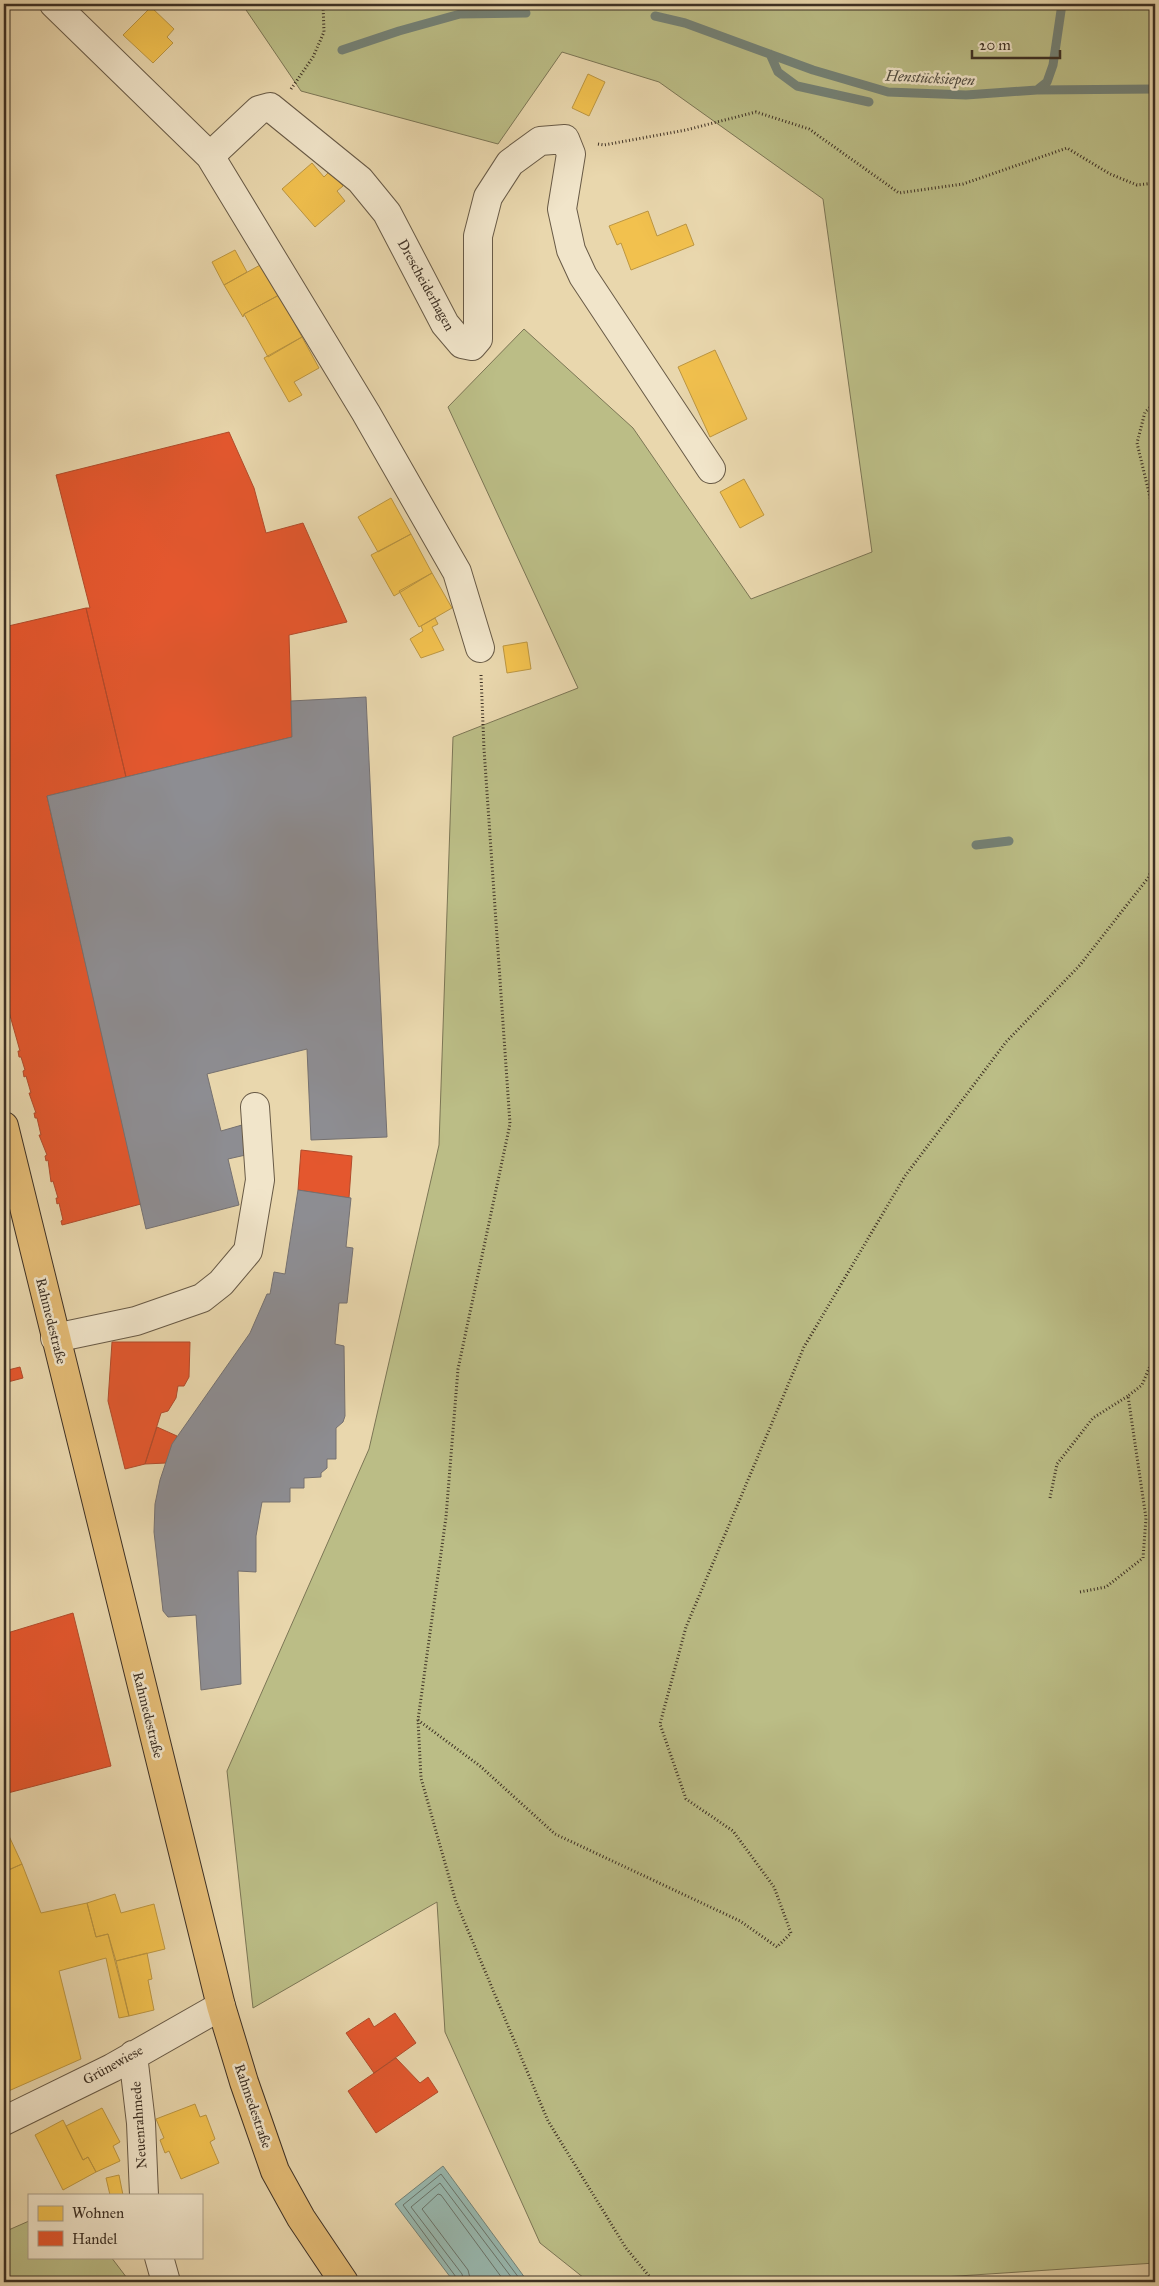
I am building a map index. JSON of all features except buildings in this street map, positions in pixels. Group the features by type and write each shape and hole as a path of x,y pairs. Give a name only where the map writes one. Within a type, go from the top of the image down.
{"main road":[{"name":"Rahmedestraße","path":"4,1126 221,2006 244,2082 275,2171 300,2218 344,2282"}],"street":[{"path":"54,4 210,156 376,429 457,572 480,648"},
{"path":"210,156 259,110 270,107 275,111"},
{"name":"Drescheiderhagen","path":"275,111 360,180 382,206 445,324 462,344 472,346 478,339 478,236 488,197 510,163 540,141 565,139"},
{"path":"565,139 571,154 562,209 571,250 584,276 711,469"},
{"path":"55,1338 136,1320 202,1298 220,1283 248,1251 260,1180 255,1107"},
{"name":"Grünewiese","path":"4,2121 112,2068 221,2006"},
{"name":"Neuenrahmede","path":"133,2055 140,2124 144,2194"},
{"path":"159,2258 166,2282"}],"path":[{"path":"275,111 312,56 324,32 323,4"},
{"path":"565,139 604,145 686,130 756,112 809,129 899,193 963,184 1067,148 1119,178 1137,185 1155,183"},
{"path":"1155,403 1145,412 1137,443 1155,518"},
{"path":"480,648 484,750 510,1124 458,1369 446,1517 418,1720 420,1778 460,1912 548,2121 626,2248 654,2282"},
{"path":"418,1720 480,1766 555,1834 740,1921 777,1947 791,1933 774,1887 733,1831 686,1799 660,1724 686,1627 804,1347 905,1176 1006,1042 1080,965 1148,878 1155,863"},
{"path":"1050,1498 1057,1464 1093,1418 1142,1385 1155,1354"},
{"path":"1080,1592 1106,1587 1143,1558 1146,1518 1128,1396"}],"green space":[{"path":"242,4 1155,4 1155,2263 913,2279 900,2282 589,2282 540,2243 445,2032 437,1902 253,2008 227,1771 369,1449 439,1145 453,737 578,688 448,407 524,329 633,428 751,599 872,552 823,199 659,82 562,52 498,144 301,91"},
{"path":"28,2221 28,2258 112,2258 130,2282 4,2282 4,2232"}],"water":[{"path":"443,2166 528,2282 454,2282 395,2204"}],"waterway":[{"path":"1037,90 1047,82 1053,65 1062,4"},
{"name":"Henstücksiepen","path":"342,50 399,31 460,14 526,13"},
{"name":"Henstücksiepen","path":"655,16 685,23 813,70 888,92 966,95 1037,90 1155,89"},
{"path":"770,54 778,72 797,86 869,102"},
{"path":"976,845 1009,841"}]}
